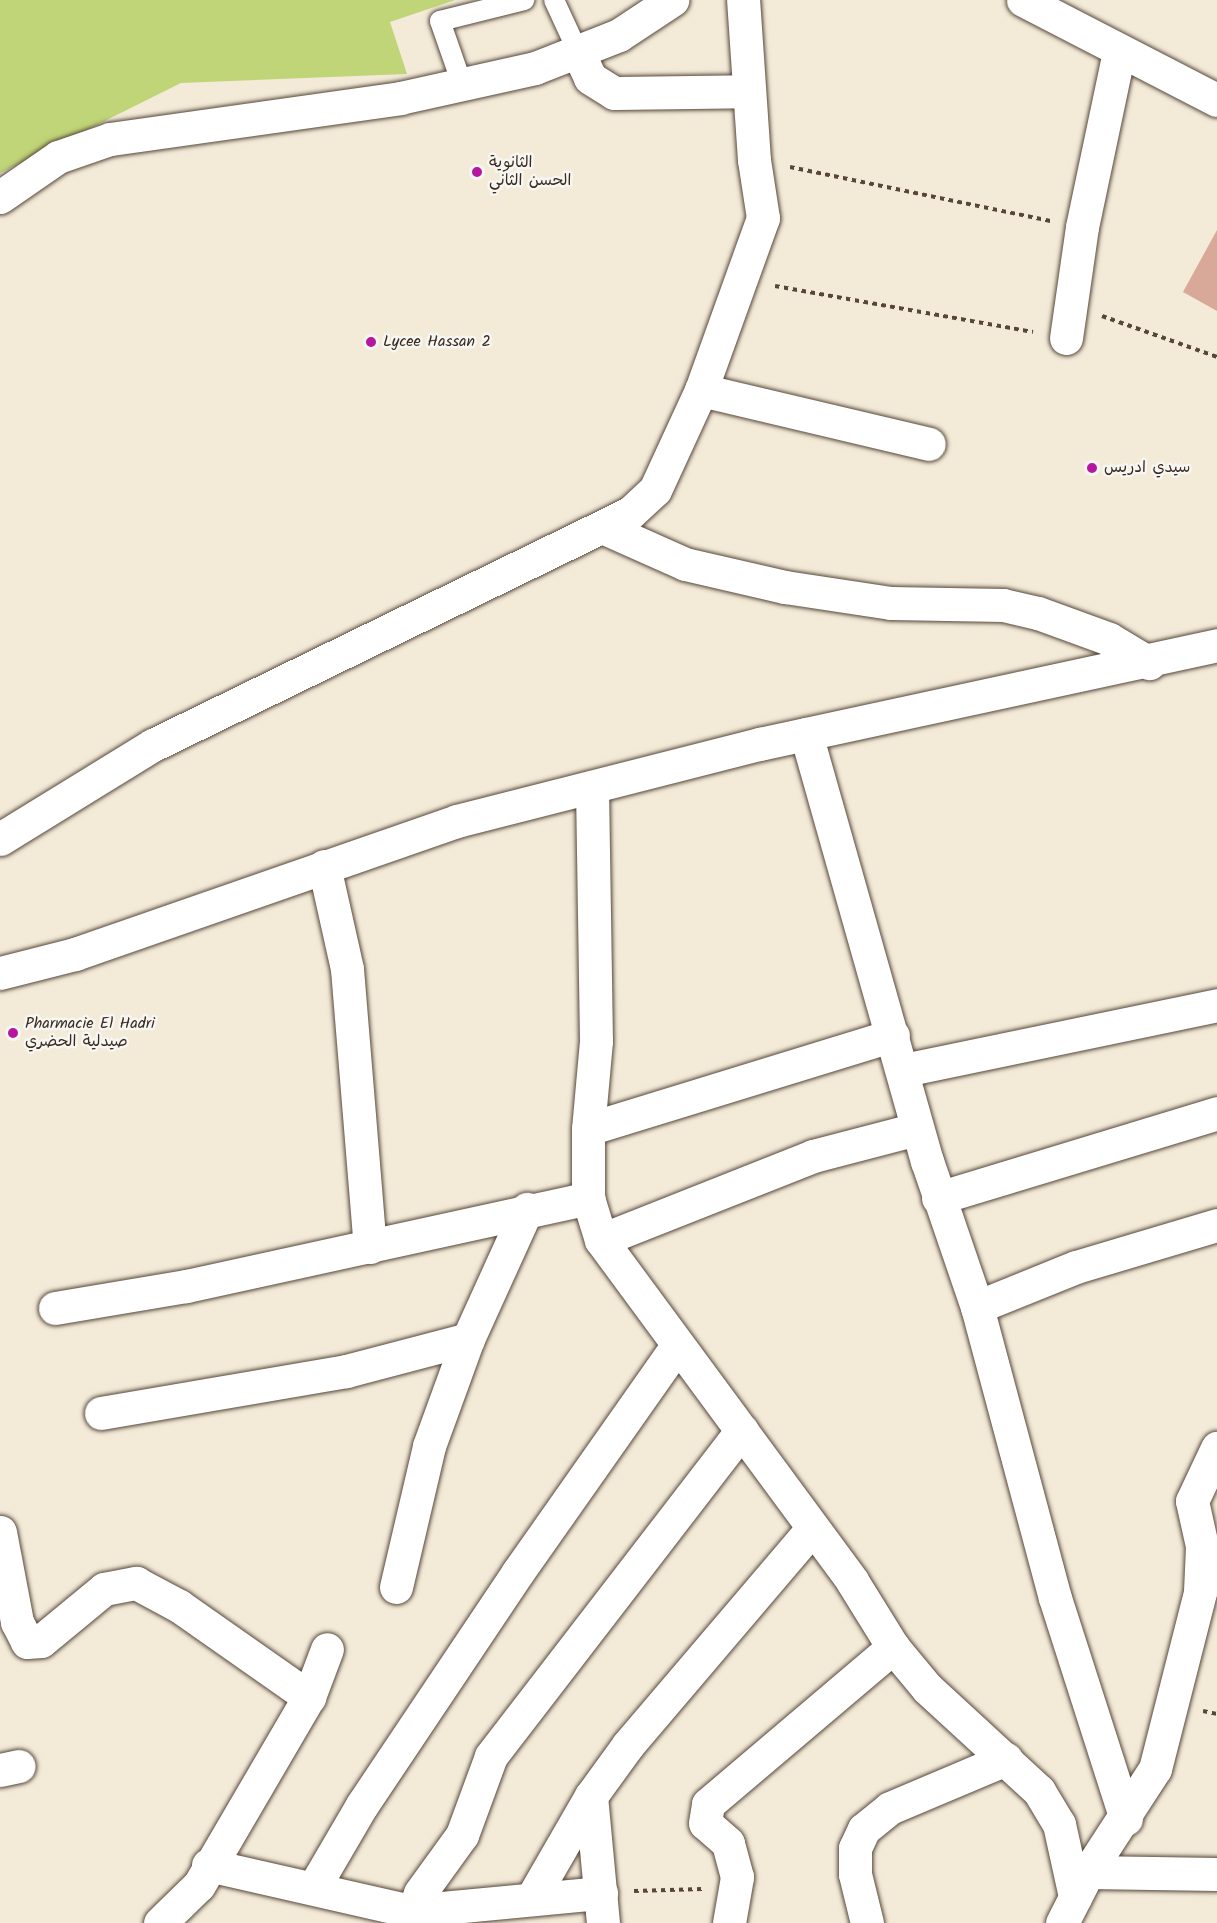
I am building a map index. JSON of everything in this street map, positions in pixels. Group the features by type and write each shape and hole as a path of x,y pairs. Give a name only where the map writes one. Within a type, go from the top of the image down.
{"street":[{"path":"0,197 58,157 110,139 191,132 463,87 579,54 672,0"},
{"path":"0,839 153,745 630,513 655,490 701,390 763,218 754,160 743,0"},
{"path":"1023,0 1217,100"},
{"path":"1066,338 1082,228 1119,51"},
{"path":"579,54 590,78 614,93 749,91"},
{"path":"701,390 929,444"},
{"path":"602,527 685,564 785,587 891,603 1004,605 1038,613 1109,639 1149,663"},
{"path":"0,973 87,950 458,821 806,734 1149,663 1217,645"},
{"path":"806,734 904,1070 917,1129 938,1198 977,1307 1055,1598 1126,1819"},
{"path":"592,787 596,1041 588,1130 588,1198 601,1240 677,1346 742,1430 893,1647 927,1688 1028,1778 1059,1824 1069,1908"},
{"path":"324,866 347,969 370,1246"},
{"path":"904,1070 1217,1005"},
{"path":"588,1130 893,1035"},
{"path":"938,1198 1217,1113"},
{"path":"601,1240 813,1156 917,1129"},
{"path":"55,1308 370,1246 527,1209 588,1198"},
{"path":"396,1587 429,1446 468,1339 527,1209"},
{"path":"977,1307 1076,1267 1217,1226"},
{"path":"101,1413 346,1371 468,1339"},
{"path":"314,1887 518,1572 677,1346"},
{"path":"409,1917 462,1835 491,1756 742,1430"},
{"path":"1069,1908 1155,1769 1186,1659 1203,1571 1192,1501 1217,1448"},
{"path":"532,1898 591,1796 812,1529"},
{"path":"0,1532 17,1622 27,1642 41,1641 104,1590 136,1583 179,1606 309,1698"},
{"path":"729,1923 738,1887 728,1843 705,1823 708,1804 893,1647"},
{"path":"160,1923 203,1875 309,1698 327,1649"},
{"path":"867,1923 854,1863 864,1829 890,1808 1006,1760"},
{"path":"203,1875 314,1887 409,1917 532,1898 602,1908 591,1796"},
{"path":"1069,1908 1217,1874"},
{"path":"195,1923 203,1875"}],"lane":[{"path":"463,87 440,21 524,0"},
{"path":"554,0 579,54"}],"path":[{"path":"754,160 1082,228"},
{"path":"741,280 1066,338"},
{"path":"1071,306 1217,357"},
{"path":"602,1908 738,1887"}],"green space":[{"path":"0,0 455,0 390,22 407,74 181,83 0,173"}],"building":[{"path":"1217,230 1217,311 1183,292"}],"place":[{"name":"الثانوية الحسن الثاني","path":"477,172"},
{"name":"Lycee Hassan 2","path":"371,342"},
{"name":"سيدي ادريس","path":"1092,468"},
{"name":"Pharmacie El Hadri صيدلية الحضري","path":"13,1033"}]}
